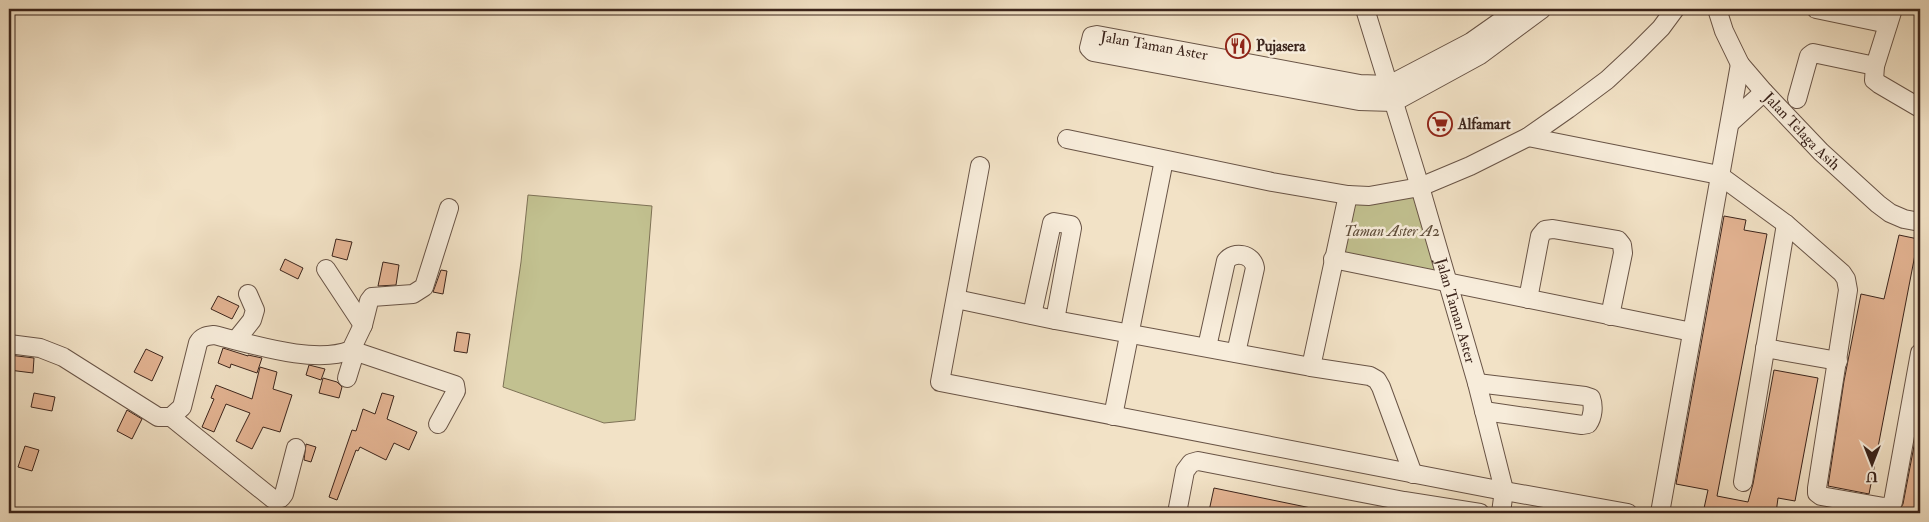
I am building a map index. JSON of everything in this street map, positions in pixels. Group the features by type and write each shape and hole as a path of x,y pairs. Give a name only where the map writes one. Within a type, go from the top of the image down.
{"street":[{"name":"Jalan Taman Aster","path":"1365,9 1449,284 1477,383 1504,490"},
{"name":"Jalan Taman Aster","path":"1394,102 1359,100 1094,52 1089,48 1092,36 1097,35 1360,84 1389,85 1471,42 1518,9"},
{"path":"1394,102 1480,56 1542,9"},
{"path":"1067,139 1288,185 1348,195 1368,196 1420,187 1470,166 1528,137 1607,80 1661,28 1675,9"},
{"name":"Jalan Telaga Asih","path":"1718,9 1724,31 1740,64 1764,92 1821,152 1878,204 1890,213 1904,219 1920,222"},
{"path":"1816,9 1890,17 1875,66 1874,80 1920,108"},
{"path":"1797,99 1809,56 1813,53 1875,66"},
{"path":"1660,513 1740,64"},
{"path":"1731,122 1764,92"},
{"path":"1528,137 1720,174 1786,224 1842,273 1846,279 1848,290 1817,493 1821,496 1884,507 1890,506 1920,353"},
{"path":"1113,416 1164,160"},
{"path":"980,166 940,382 1413,474 1628,513"},
{"path":"1310,367 1348,195"},
{"path":"347,378 353,351 363,325 369,301 372,297 413,294 424,287 449,208"},
{"path":"1032,315 1052,223 1071,225 1055,320"},
{"path":"1743,482 1786,224"},
{"path":"1528,299 1540,236 1545,230 1553,229 1618,240 1622,245 1623,252 1610,316"},
{"path":"1206,347 1226,261 1230,256 1236,254 1250,258 1254,262 1255,268 1236,353"},
{"path":"1333,259 1692,332"},
{"path":"326,269 363,325"},
{"path":"236,340 252,320 255,310 248,294"},
{"path":"956,299 1055,320 1310,367 1370,376 1377,380 1381,387 1413,474"},
{"path":"171,417 182,407 198,342 201,338 214,335 312,356 330,356 353,351 455,385 456,392 438,424"},
{"path":"9,344 51,351 158,417 171,417 274,499 281,498 284,494 296,448"},
{"path":"1765,348 1838,361"},
{"path":"1477,383 1585,396 1591,398 1593,403 1591,420 1588,424 1582,425 1484,411"},
{"path":"1177,513 1185,471 1191,463 1198,461 1403,507 1480,513"},
{"path":"1501,513 1504,490"}],"green space":[{"name":"Taman Aster A2","path":"1418,190 1447,280 1343,258 1356,198"},
{"path":"528,195 652,206 635,420 604,423 503,387 521,262"}],"building":[{"path":"1724,216 1746,220 1744,230 1767,234 1717,496 1748,502 1774,370 1818,378 1795,501 1778,498 1776,513 1703,513 1708,490 1676,484"},
{"path":"1899,235 1918,239 1869,494 1828,486 1844,381 1861,294 1884,299"},
{"path":"336,239 352,242 347,260 332,256"},
{"path":"285,259 303,268 298,279 280,270"},
{"path":"383,262 399,265 396,285 378,286"},
{"path":"441,270 447,271 443,294 433,292"},
{"path":"218,296 239,306 232,319 211,309"},
{"path":"457,332 470,334 467,353 454,351"},
{"path":"223,348 248,356 262,358 257,373 231,364 230,368 218,363"},
{"path":"146,349 163,357 152,381 134,372"},
{"path":"9,355 34,358 33,373 9,370"},
{"path":"309,365 325,369 321,380 306,375"},
{"path":"260,367 277,372 273,389 292,395 280,432 263,427 252,449 236,441 250,413 226,404 214,432 202,427 214,399 211,398 216,385 252,399"},
{"path":"323,378 337,382 342,387 339,398 319,393"},
{"path":"34,393 55,397 52,411 31,407"},
{"path":"382,393 394,396 387,419 417,432 409,450 394,443 386,460 360,447 358,451 356,450 337,500 329,497 352,430 356,431 363,409 375,414"},
{"path":"127,410 142,419 132,439 117,431"},
{"path":"1918,425 1920,426 1920,513 1898,513 1903,504"},
{"path":"306,444 316,447 311,462 304,460"},
{"path":"25,446 39,450 32,471 18,467"},
{"path":"1214,488 1311,508 1311,513 1219,513 1209,511"}],"place":[{"name":"Pujasera","path":"1238,46"},
{"name":"Alfamart","path":"1440,124"}]}
